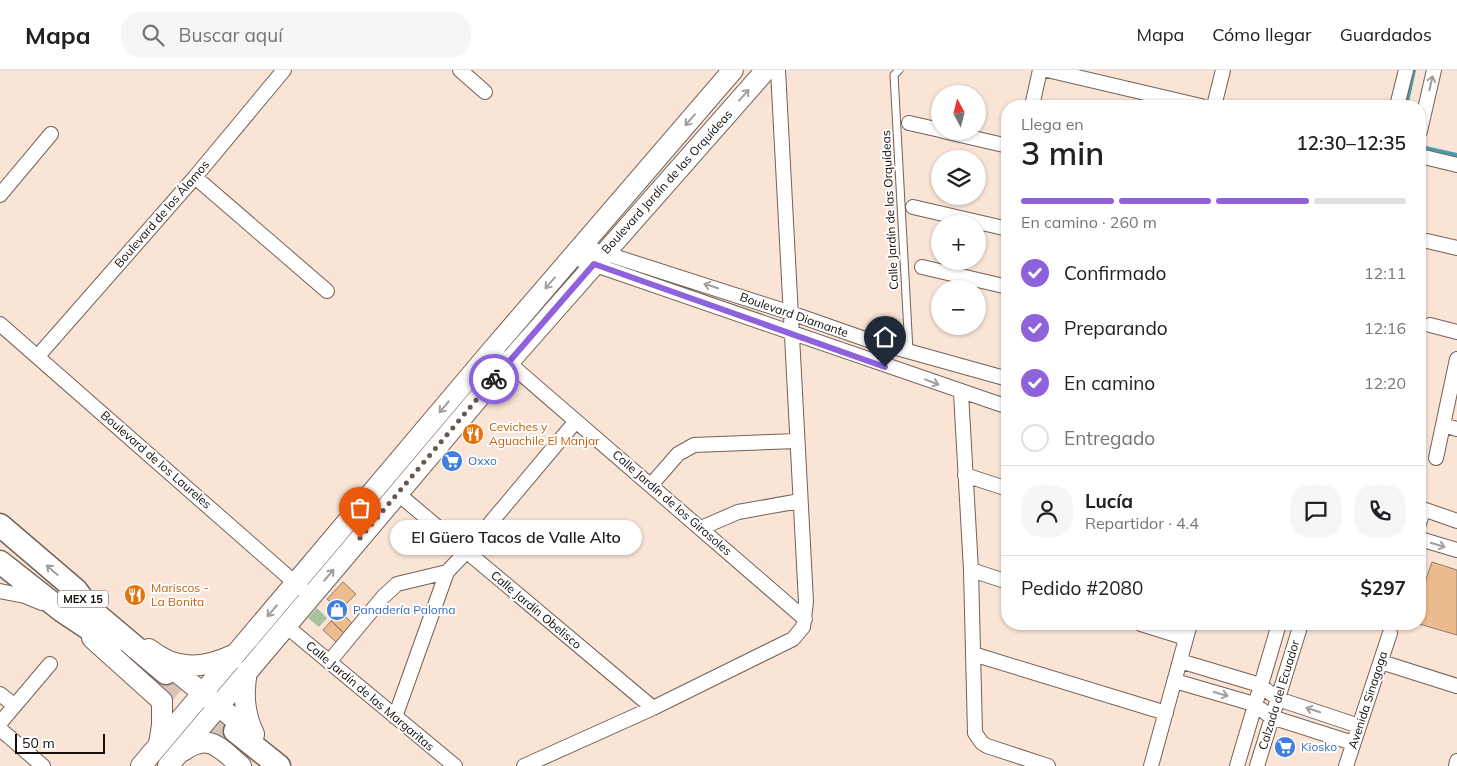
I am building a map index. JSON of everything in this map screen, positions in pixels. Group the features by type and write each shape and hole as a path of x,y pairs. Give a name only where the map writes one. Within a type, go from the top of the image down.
{"main road":[{"name":"MEX 15","path":"0,525 76,590 90,609 162,678"},
{"name":"MEX 15","path":"0,562 61,610 162,678"},
{"path":"234,738 259,766"},
{"path":"234,738 279,766"}],"street":[{"name":"Boulevard de los Álamos","path":"38,356 195,177 284,70"},
{"path":"460,70 485,92"},
{"name":"Boulevard Jardín de las Orquídeas","path":"141,766 493,349 733,70"},
{"name":"Boulevard Jardín de las Orquídeas","path":"173,761 509,362 766,70"},
{"path":"524,766 653,708 793,639 804,627 806,602 778,70"},
{"path":"1033,100 1040,70"},
{"path":"1047,70 1175,100"},
{"path":"1216,100 1223,70"},
{"path":"1398,100 1406,70"},
{"path":"1426,105 1434,70"},
{"path":"909,123 931,128"},
{"path":"0,195 51,134"},
{"path":"982,140 1001,144"},
{"path":"1426,157 1457,165"},
{"path":"195,177 327,291"},
{"path":"913,207 1001,227"},
{"path":"1428,241 1457,248"},
{"name":"Boulevard Diamante","path":"577,251 791,313 868,340 1001,377"},
{"name":"Boulevard Diamante","path":"599,258 791,332 961,393 1001,405"},
{"path":"922,266 1001,285"},
{"name":"Boulevard de los Laureles","path":"0,324 311,596"},
{"path":"1430,325 1457,332"},
{"name":"Calle Jardín de los Girasoles","path":"493,349 805,620"},
{"path":"1436,458 1457,359"},
{"path":"961,393 971,570 974,727 976,737 987,746 1048,766"},
{"path":"395,717 447,572 576,421"},
{"path":"1443,425 1457,428"},
{"path":"651,485 678,454 694,445 797,441"},
{"path":"965,475 1001,487"},
{"name":"Calle Jardín Obelisco","path":"397,494 653,708"},
{"path":"701,528 738,512 800,501"},
{"path":"1426,510 1457,521"},
{"path":"1426,541 1457,550"},
{"path":"971,570 1001,580"},
{"path":"329,662 383,597 397,584 447,572"},
{"path":"0,591 25,596 61,610"},
{"name":"Calle Jardín de las Margaritas","path":"286,626 455,766"},
{"path":"1160,630 1186,638"},
{"path":"1151,766 1188,630"},
{"name":"Calzada del Ecuador","path":"1238,766 1254,704 1277,630"},
{"name":"Calzada del Ecuador","path":"1257,766 1299,630"},
{"name":"Avenida Sinagoga","path":"1346,766 1390,633"},
{"path":"159,744 162,725 162,678 174,664 199,666 212,664 235,654"},
{"path":"973,654 1166,713"},
{"path":"1180,661 1260,685 1278,699 1359,726"},
{"path":"1381,662 1457,686"},
{"path":"0,723 50,664"},
{"path":"173,761 194,743 234,738 249,723 244,699 248,671"},
{"path":"162,678 202,693 219,706 234,738 241,766"},
{"path":"162,678 182,718 199,731 234,738 288,766"},
{"path":"1175,681 1254,704 1271,718 1353,743"},
{"path":"0,694 14,705"},
{"path":"0,729 43,766"},
{"path":"1456,766 1457,761"}],"lane":[{"name":"Calle Jardín de las Orquídeas","path":"899,70 894,75 909,351"}],"green space":[{"path":"317,608 327,618 319,627 308,618"}],"building":[{"path":"1432,562 1457,570 1457,635 1426,626 1426,579"},
{"path":"343,582 356,594 340,610 327,599"},
{"path":"341,612 353,624 344,633 331,621"},
{"path":"331,621 345,634 336,642 323,630"}],"waterway":[{"path":"1407,100 1414,70"},
{"path":"1426,148 1457,155"}],"tunnel":[{"path":"160,681 227,738"}],"way so far":[{"path":"360,538 494,379"}],"place":[{"name":"Ceviches y Aguachile El Manjar","path":"473,434"},
{"name":"Oxxo","path":"452,461"},
{"name":"El Güero Tacos de Valle Alto","path":"360,538"},
{"name":"Mariscos - La Bonita","path":"135,595"},
{"name":"Panadería Paloma","path":"337,610"},
{"name":"Kiosko","path":"1285,747"}],"route":[{"path":"494,379 594,264 791,332 885,367"}]}
